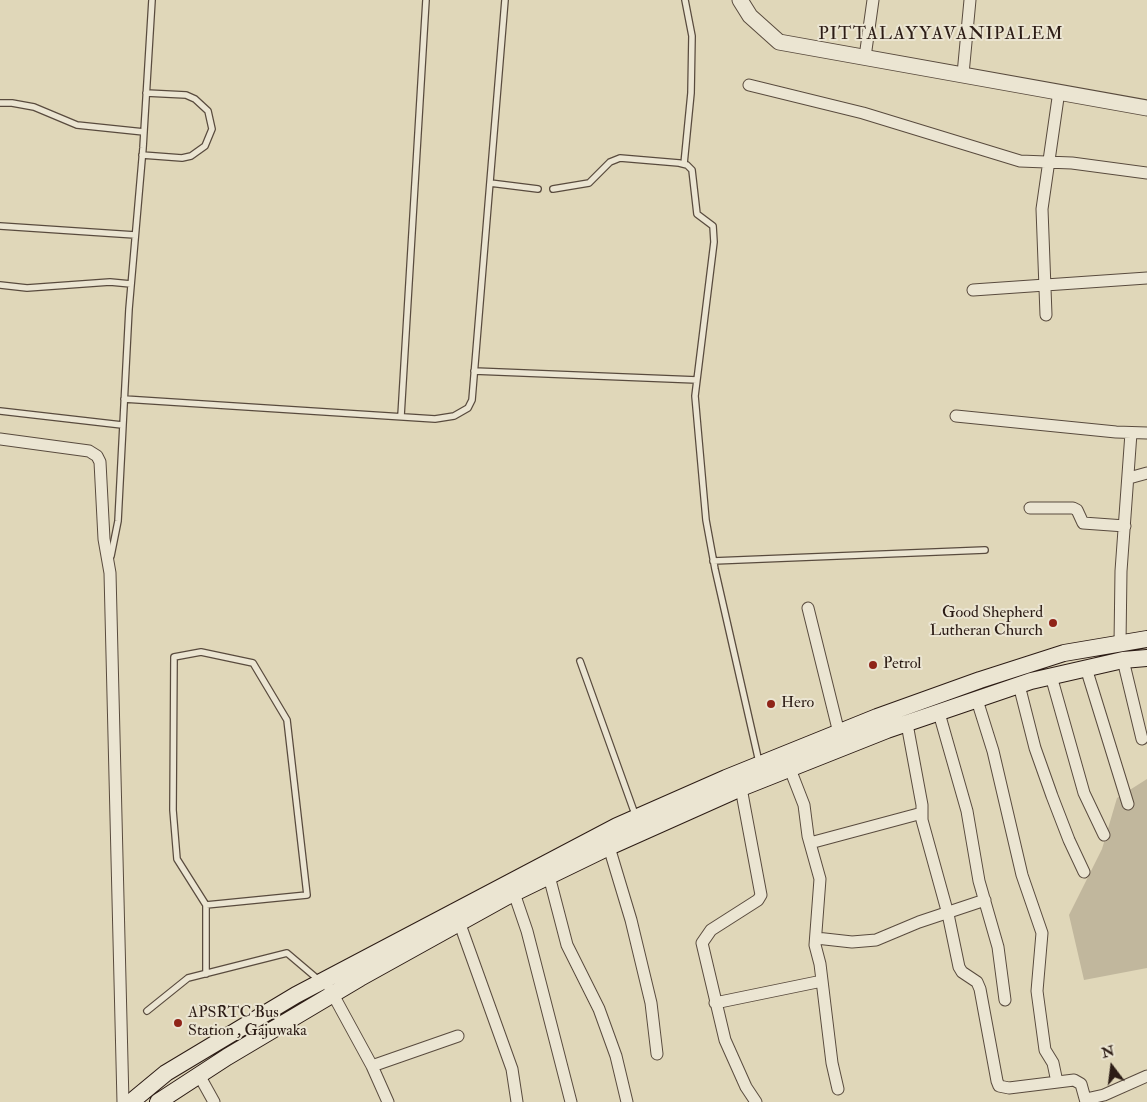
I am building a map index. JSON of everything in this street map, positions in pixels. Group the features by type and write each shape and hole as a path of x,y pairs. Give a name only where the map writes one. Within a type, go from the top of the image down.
{"main road":[{"path":"131,1102 166,1073 319,982 357,971 582,852 609,847 741,788 839,732 933,697 1064,653 1147,639"},
{"path":"457,917 550,876 582,852 636,817 760,764 788,761 907,724 1019,685 1052,676 1123,660 1147,659"},
{"path":"158,1102 329,997 357,971"}],"street":[{"path":"740,0 750,16 779,42 1059,90 1147,108"},
{"path":"865,57 874,0"},
{"path":"963,74 970,0"},
{"path":"749,85 864,112 999,156 1020,161 1048,162 1147,173"},
{"path":"1046,315 1046,285 1042,252 1042,209 1059,90"},
{"path":"972,290 1147,278"},
{"path":"956,416 1147,433"},
{"path":"1120,644 1121,571 1131,433"},
{"path":"0,439 89,451 97,456 100,462 104,539 109,564 123,1102"},
{"path":"1129,478 1147,473"},
{"path":"1030,508 1073,508 1077,510 1082,523 1125,526"},
{"path":"808,608 839,732"},
{"path":"1123,660 1142,739"},
{"path":"1086,668 1128,804"},
{"path":"1052,676 1084,792 1104,835"},
{"path":"1019,685 1035,748 1069,840 1084,872"},
{"path":"933,697 940,713 967,811 985,900 998,947 1005,1000"},
{"path":"977,700 993,750 1022,875 1042,933 1037,991 1045,1050 1053,1063 1057,1082"},
{"path":"907,724 913,750 922,813 948,914 959,967 962,972 977,982 980,989 999,1086 1009,1088 1074,1080 1079,1081 1086,1100 1104,1095 1147,1076"},
{"path":"788,761 804,805 810,843 820,879 816,938 832,1063 838,1089"},
{"path":"741,788 761,895 758,900 706,934 702,943 725,1040 746,1087 756,1102"},
{"path":"810,843 922,813"},
{"path":"609,847 630,920 648,994 657,1054"},
{"path":"550,876 566,946 599,1009 616,1056 627,1102"},
{"path":"514,893 527,931 570,1102"},
{"path":"816,938 852,942 876,940 919,922 948,914 985,900"},
{"path":"457,917 512,1069 517,1102"},
{"path":"715,1003 822,981"},
{"path":"319,982 372,1066 388,1102"},
{"path":"372,1066 458,1036"},
{"path":"198,1076 214,1102"}],"lane":[{"path":"109,564 118,521 131,284 144,132 152,0"},
{"path":"401,416 426,0"},
{"path":"124,399 435,419 446,418 463,412 472,400 505,0"},
{"path":"684,164 691,93 692,36 685,0"},
{"path":"142,155 182,158 191,156 205,146 212,129 208,111 195,99 186,95 146,93"},
{"path":"0,103 34,107 77,125 144,132"},
{"path":"553,189 589,183 610,162 620,158 684,164 692,170 694,176 696,214 713,226 714,234 695,396 706,520 713,560 760,764"},
{"path":"490,183 538,189"},
{"path":"0,226 135,234"},
{"path":"0,286 27,288 110,282 131,284"},
{"path":"474,371 697,380"},
{"path":"0,411 122,425"},
{"path":"713,560 985,550"},
{"path":"206,905 307,895 287,720 253,663 200,652 174,657 173,810 177,859 206,905 206,974"},
{"path":"580,661 636,817"},
{"path":"146,1011 188,978 287,952 319,982"}],"shaded area":[{"path":"1147,779 1147,968 1084,980 1069,915 1102,849 1117,798"}],"place":[{"name":"Good Shepherd Lutheran Church","path":"1053,623"},
{"name":"Petrol","path":"873,665"},
{"name":"Hero","path":"771,704"},
{"name":"APSRTC Bus Station , Gajuwaka","path":"178,1023"}],"district":[{"name":"PITTALAYYAVANIPALEM","path":"941,35"}]}
